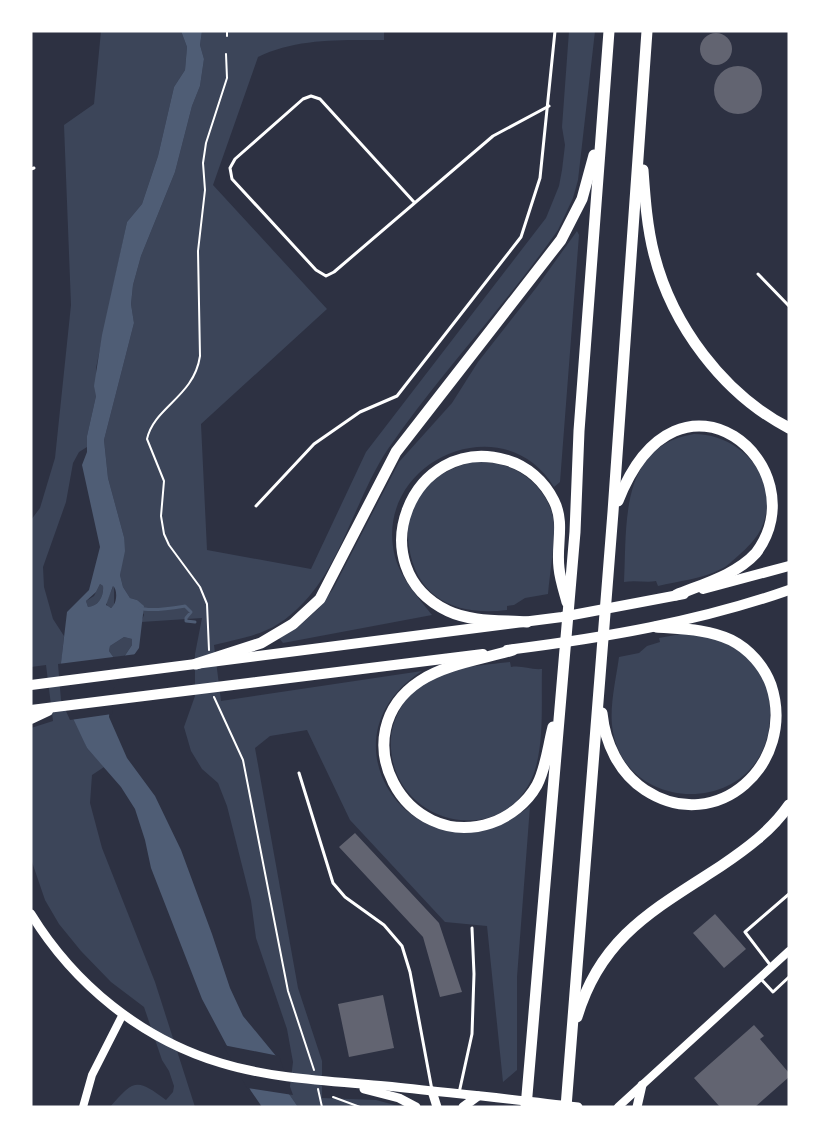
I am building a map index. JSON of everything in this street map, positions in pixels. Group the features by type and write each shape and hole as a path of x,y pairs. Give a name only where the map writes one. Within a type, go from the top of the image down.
{"highway":[{"path":"526,1107 546,854 569,613 579,431 609,31"},
{"path":"566,1107 614,512 647,31"},
{"path":"641,121 650,233 662,278 671,299 694,342 709,361 750,402 789,428"},
{"path":"232,657 279,633 312,608 320,599 396,452 561,240 582,199 602,122"},
{"path":"614,512 632,472 654,444 668,434 684,428 713,426 730,431 746,440 760,452 770,468 778,495 777,509 770,533 757,552 733,571 676,596"},
{"path":"527,622 476,618 454,613 428,598 419,589 409,573 403,554 402,524 411,498 435,472 455,462 483,457 513,462 536,476 554,501 560,517 559,568 569,613"},
{"path":"31,685 196,664 232,657 527,622 608,610 676,596 789,566"},
{"path":"31,710 513,650 656,627 748,603 789,590"},
{"path":"600,684 603,722 610,746 620,765 632,780 647,791 680,803 699,804 718,800 731,794 752,778 770,751 777,724 775,697 765,673 752,656 740,646 722,637 696,630 656,627"},
{"path":"513,650 434,673 412,687 399,702 387,725 383,752 390,778 410,806 432,821 462,828 488,824 512,812 532,792 540,777 562,692"},
{"path":"31,679 56,682"},
{"path":"31,719 55,708"},
{"path":"570,1040 583,999 594,975 624,934 654,910 743,851 765,833 789,805"}],"main road":[{"path":"33,919 78,975 123,1014 152,1034 222,1064 253,1071 330,1081 578,1107"},
{"path":"330,1081 391,1095 416,1107"},
{"path":"637,1107 642,1085"},
{"path":"432,1091 437,1107"},
{"path":"463,1107 479,1096"}],"street":[{"path":"618,1107 789,952"},
{"path":"83,1107 92,1075 123,1014"}],"lane":[{"path":"256,506 314,444 360,412 397,396 521,237 540,178 549,106 555,31"},
{"path":"414,202 320,99 311,96 303,99 235,159 230,168 232,179 316,270 326,276 334,272 493,136 549,106"},
{"path":"758,274 789,306"},
{"path":"299,773 332,883 345,897 384,925 402,946 410,972 432,1091"},
{"path":"772,967 745,932 789,894"},
{"path":"459,1094 472,1034 474,974 472,928"},
{"path":"760,978 773,992 789,978"}],"path":[{"path":"227,31 227,36"},
{"path":"210,659 207,604 200,587 164,534 161,516 164,481 147,439 154,422 193,381 198,370 200,356 198,251 205,190 203,163 206,143 226,78 226,54"},
{"path":"214,696 243,760 288,991 315,1075"},
{"path":"317,1084 322,1107"},
{"path":"333,1097 360,1107"}],"shaded area":[{"path":"101,31 181,31 187,47 185,70 174,87 158,156 142,204 127,222 96,368 96,396 87,436 87,447 79,452 73,463 66,502 43,567 44,587 53,619 64,636 60,675 87,748 104,767 92,775 90,803 102,848 155,982 195,1107 110,1107 125,1091 136,1085 148,1088 166,1100 173,1092 174,1086 169,1071 162,1060 144,1007 111,982 81,951 59,924 45,900 31,859 31,728 53,721 46,665 31,667 31,520 40,508 55,458 71,305 64,125 94,104"},
{"path":"181,31 202,31 200,45 204,59 200,86 192,106 175,172 141,256 133,285 131,304 134,323 104,440 108,478 124,537 125,551 120,575 123,587 130,598 137,600 144,606 139,648 111,687 109,717 127,758 155,796 181,850 230,988 243,1016 276,1056 289,1094 298,1107 262,1107 251,1091 202,999 151,868 145,840 135,809 121,787 87,748 64,699 61,663 67,612 89,590 100,547 82,465 87,452 87,436 96,396 94,386 102,335 127,222 142,204 158,156 174,87 185,70 187,47","holes":["100,584 103,586 102,597 98,603 88,607 86,601 96,592","113,586 116,594 115,603 111,608 106,605","124,637 132,639 132,645 124,657 114,658 109,651 110,646"]},
{"path":"202,31 384,31 384,40 336,40 303,43 288,46 258,57 213,185 327,309 201,424 207,550 311,569 366,452 546,218 559,186 562,170 565,145 562,127 569,31 595,31 578,180 573,198 558,230 516,286 429,393 388,449 367,487 339,549 317,586 304,602 283,621 263,632 214,645 221,701 422,671 390,701 377,735 379,768 394,798 420,820 453,831 490,828 530,806 517,977 517,1070 503,1082 487,926 445,922 350,820 307,730 270,736 255,748 298,988 322,1061 322,1098 376,1100 402,1107 298,1107 289,1094 293,1062 287,1029 256,938 251,901 227,806 218,783 202,769 191,751 184,727 195,696 195,654 202,618 141,622 144,615 137,600 130,598 123,587 120,575 124,537 108,478 104,440 134,323 131,304 133,285 141,256 175,172 192,106 200,86 204,59 200,45"},
{"path":"577,231 579,235 560,482 554,487 532,462 504,449 475,447 446,455 421,471 403,494 393,523 395,557 401,573 410,588 432,615 283,643 279,638 299,626 318,609 333,589 399,462 452,403 478,362 536,288"},
{"path":"694,434 712,436 728,442 742,451 754,463 762,478 767,494 766,511 761,529 754,540 742,552 726,566 714,572 658,586 656,581 624,582 628,513 632,491 640,471 652,454 670,441"},
{"path":"472,461 498,464 519,472 537,487 550,506 554,529 548,594 525,598 514,605 507,606 507,610 472,610 457,607 443,601 431,592 421,580 413,565 408,540 409,519 416,498 431,481"},
{"path":"100,584 103,586 102,597 98,603 88,607 86,601 94,596"},
{"path":"114,585 114,607 108,608 106,602"},
{"path":"686,633 720,641 740,652 748,659 756,667 765,683 770,708 769,728 759,757 740,778 716,790 689,794 662,789 638,776 621,755 612,725 613,700 619,657 639,653 647,646 660,642 659,638"},
{"path":"124,637 132,639 132,645 124,657 114,658 109,651 110,646"},
{"path":"510,662 511,667 542,669 541,739 532,778 516,801 495,815 472,820 447,818 425,807 406,790 394,767 391,738 398,713 412,692 434,676 466,667"}],"pier":[{"path":"137,654 114,688 112,714 70,720 61,700 58,664"},
{"path":"223,1045 279,1056 293,1095 247,1088"}],"building":[{"path":"716,33 728,37 732,49 728,61 716,65 704,61 700,49 704,37"},
{"path":"738,66 747,68 755,73 760,81 762,90 760,99 755,107 747,112 738,114 729,112 721,107 716,99 714,90 716,81 721,73 729,68"},
{"path":"355,833 439,923 462,992 440,997 423,937 339,847"},
{"path":"715,914 746,949 724,968 693,933"},
{"path":"383,995 394,1048 349,1057 338,1004"},
{"path":"754,1025 764,1036 760,1039 789,1073 789,1077 755,1107 720,1107 694,1078"}],"waterway":[{"path":"140,608 155,610 185,606 191,612 186,621 195,622"}]}
